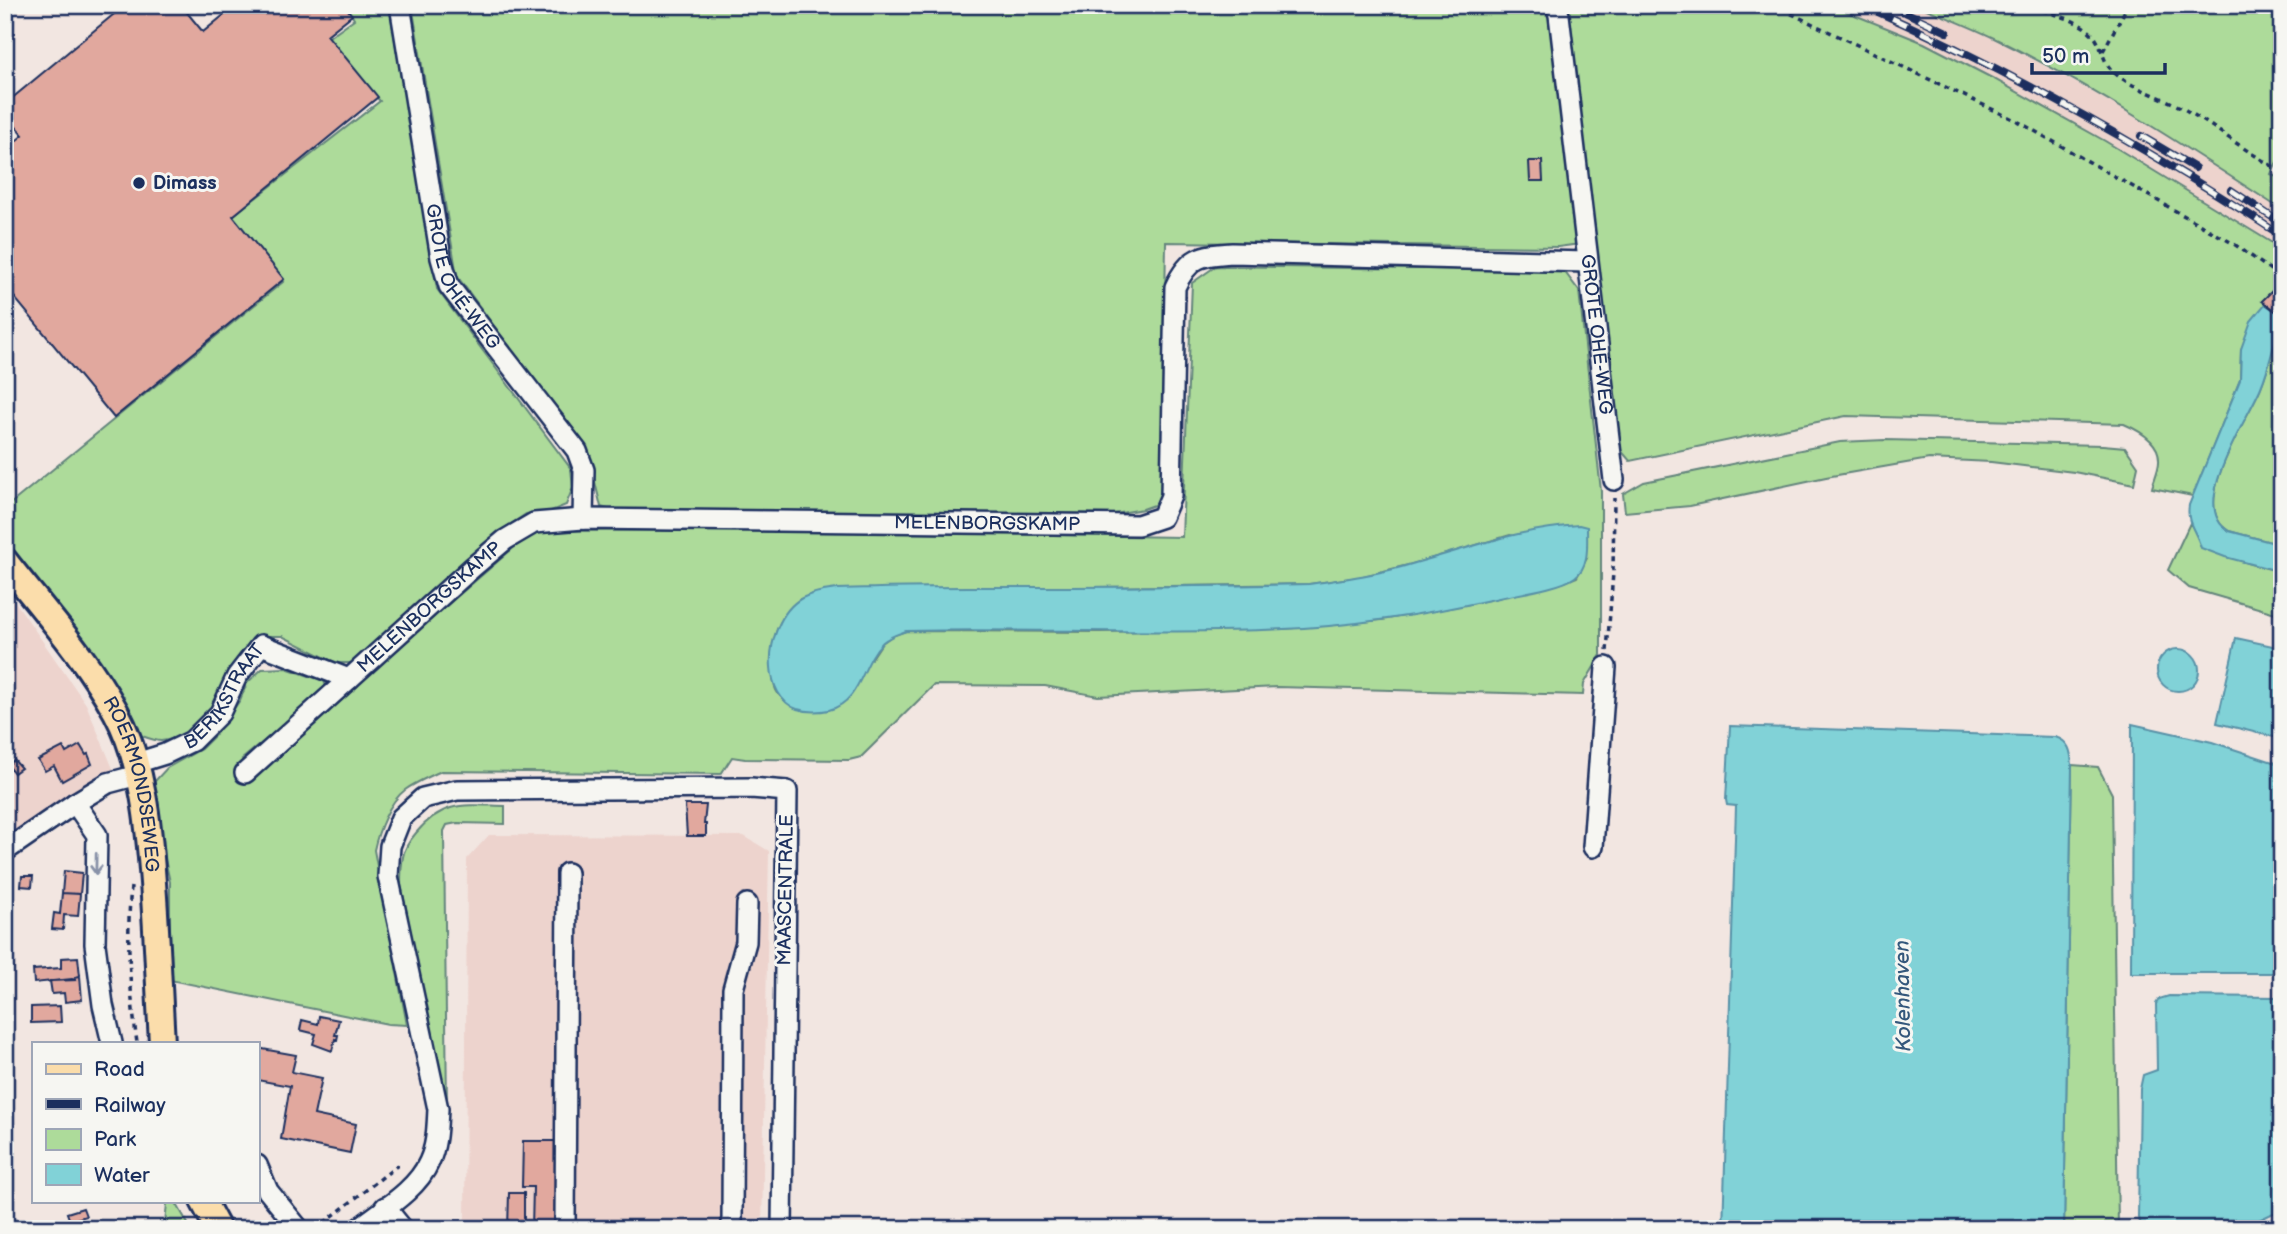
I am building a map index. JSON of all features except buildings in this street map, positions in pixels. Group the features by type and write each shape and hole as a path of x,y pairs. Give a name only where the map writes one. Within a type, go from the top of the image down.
{"main road":[{"name":"ROERMONDSEWEG","path":"5,561 90,670 117,714 137,769 146,807 150,848 162,1042"},
{"path":"204,1202 218,1229"}],"street":[{"name":"GROTE OHÉ-WEG","path":"400,5 441,258 449,286 577,452 583,470 583,519"},
{"name":"GROTE OHÉ-WEG","path":"1556,5 1614,480"},
{"name":"MELENBORGSKAMP","path":"245,774 505,541 534,523 583,519 1139,525 1162,517 1171,496 1175,287 1184,268 1203,255 1231,253 1587,262"},
{"name":"BERIKSTRAAT","path":"137,769 192,741 220,713 237,676 261,645 349,679"},
{"path":"1593,847 1606,667"},
{"path":"5,851 75,803 137,769"},
{"name":"MAASCENTRALE","path":"385,1207 412,1186 429,1164 436,1139 438,1109 388,876 390,846 401,818 424,798 457,790 751,788 787,791 782,1229"},
{"path":"75,803 97,835 95,944 103,1005 113,1042"},
{"path":"565,1229 567,873"},
{"path":"732,1229 733,989 746,942 747,904"},
{"path":"259,1170 268,1191 299,1229"},
{"path":"358,1229 385,1207 403,1229"}],"path":[{"path":"1773,5 2017,121 2234,244 2282,278"},
{"path":"2024,5 2072,20 2095,35 2103,51 2105,63 2118,76 2188,111 2261,160 2281,169"},
{"path":"2103,51 2128,5"},
{"path":"1606,667 1614,551 1614,480"},
{"name":"ROERMONDSEWEG","path":"131,885 128,934 137,1042"},
{"path":"316,1229 398,1165"}],"shaded area":[{"path":"1830,5 1917,5 1996,39 2195,151 2282,210 2282,249 2241,223"},
{"path":"5,587 86,704 114,771 5,857"},
{"path":"489,835 744,836 769,851 762,1229 465,1229 467,859"}],"green space":[{"path":"345,5 389,5 437,289 571,469 573,487 566,505 551,511 526,514 502,530 354,663 336,663 282,636 267,636 252,646 206,717 175,738 154,740 133,733 58,612 5,547 5,502 9,505 284,281 230,218 380,101 326,39 354,19"},
{"path":"412,5 1830,5 1924,43 1994,79 2105,141 2282,249 2282,316 2265,304 2241,349 2240,380 2193,496 2152,488 2159,466 2156,447 2147,437 2124,424 1846,416 1630,461 1618,447 1595,242 1558,247 1166,242 1162,490 1157,504 1115,514 615,511 601,507 588,453 457,276"},
{"path":"1917,5 2282,5 2282,152 2271,174 2282,180 2282,210 2177,142 2070,78 1996,39"},
{"path":"1216,266 1564,271 1579,291 1601,491 1601,655 1584,684 1583,695 1277,687 1098,696 1045,686 934,685 861,757 849,760 732,757 721,774 441,771 399,795 385,817 374,850 407,1025 388,1024 170,980 170,882 152,800 155,781 167,768 201,749 215,735 240,700 247,683 262,669 286,668 324,681 327,689 242,759 257,776 364,677 525,538 543,531 726,530 1182,537 1192,283","holes":["1510,535 1587,558 1577,577 1562,583 1382,620 1284,629 906,631 892,636 882,643 872,658 795,708 779,695 774,685 773,647 777,630 785,615 800,599 1095,587 1309,584 1359,577"]},
{"path":"2282,329 2282,545 2229,531 2218,519 2214,503 2224,462 2261,387 2277,334"},
{"path":"1885,440 2125,447 2138,466 2134,484 2074,472 1991,462 1929,459 1826,477 1690,506 1625,512 1623,494 1644,482 1840,442"},
{"path":"2190,523 2207,544 2218,551 2242,562 2282,572 2282,615 2189,588 2168,570"},
{"path":"2072,765 2098,767 2112,794 2118,1229 2064,1229"},
{"path":"467,805 505,806 505,824 457,823 447,825 444,831 447,1109 401,885 402,860 412,839 426,822 436,815"},
{"path":"176,1202 191,1229 159,1229 165,1224 167,1203"}],"water":[{"path":"2265,304 2282,316 2282,329 2277,334 2261,387 2224,462 2214,503 2218,519 2229,531 2282,545 2282,572 2201,548 2188,512 2240,380 2241,349 2251,321"},
{"path":"1579,525 1587,527 1587,547 1583,567 1575,577 1550,587 1446,609 1365,622 1284,629 906,631 883,642 848,699 829,710 821,711 801,710 791,706 778,692 772,673 772,648 782,619 794,603 820,592 914,587 1309,584 1389,570 1517,534"},
{"path":"2236,638 2282,648 2282,739 2217,723"},
{"path":"2178,649 2193,655 2199,670 2193,685 2178,691 2163,685 2157,670 2163,655"},
{"path":"2132,724 2212,742 2282,765 2282,973 2131,973"},
{"name":"Kolenhaven","path":"1730,726 2055,737 2066,744 2072,765 2064,1229 1723,1229 1736,806 1727,805 1726,800"},
{"path":"2169,996 2282,997 2282,1209 2240,1229 2144,1229 2138,1218 2140,1089 2143,1075 2157,1070 2156,1004 2159,999"}],"railway":[{"path":"1863,5 1971,56 2077,112 2181,172 2282,236"},
{"path":"1890,5 1947,32"},
{"path":"2141,136 2195,168"},
{"path":"2231,190 2278,221"}],"place":[{"name":"Dimass","path":"139,183"}]}
